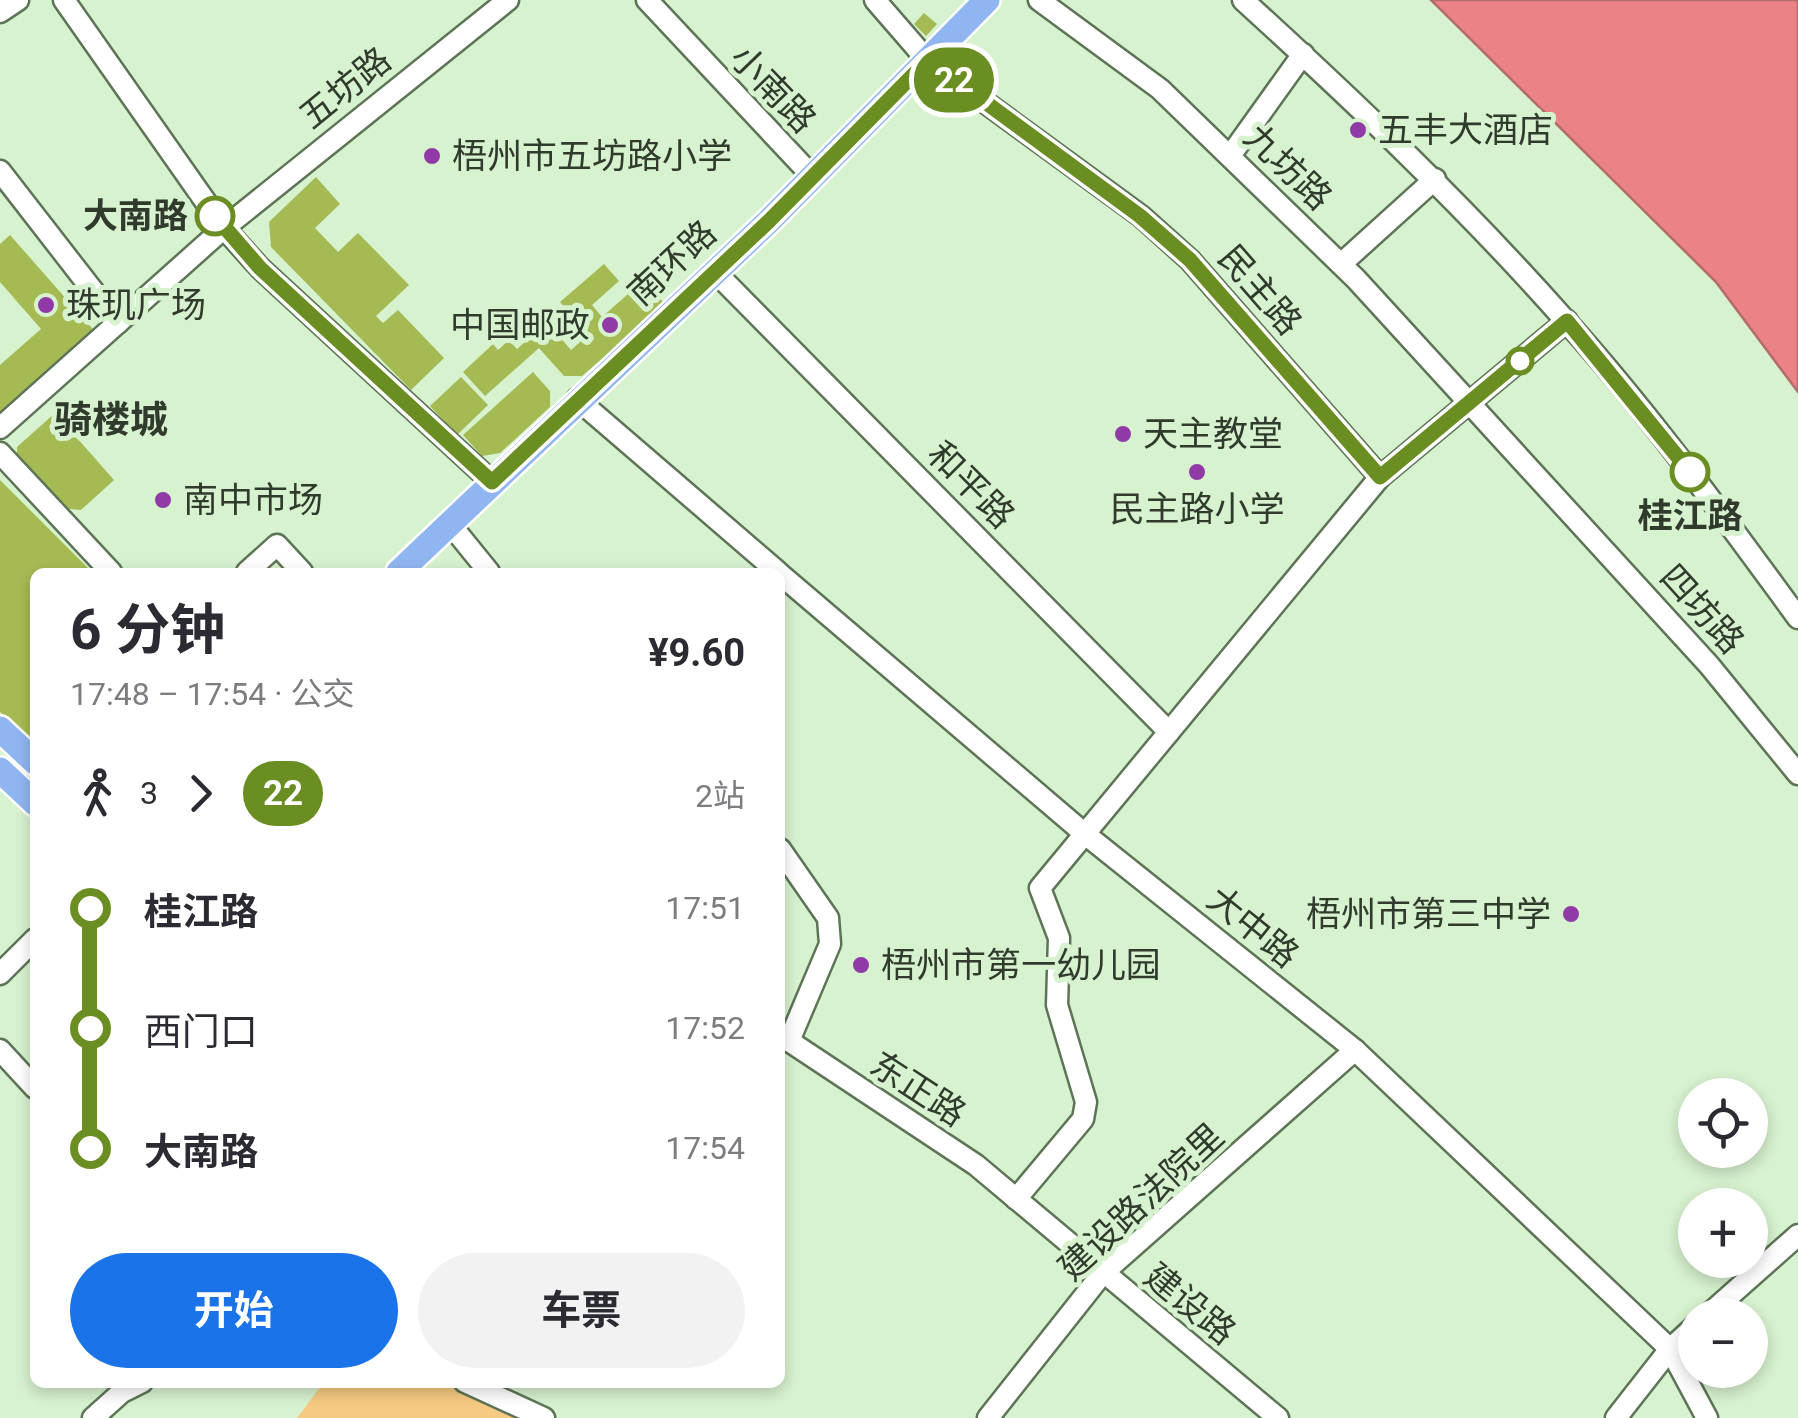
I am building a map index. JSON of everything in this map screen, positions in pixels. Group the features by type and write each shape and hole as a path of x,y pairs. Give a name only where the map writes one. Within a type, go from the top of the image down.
{"main road":[{"name":"南环路","path":"425,568 813,176 997,2"},
{"name":"南环路","path":"402,568 492,482 726,283 933,65"},
{"path":"0,730 30,757"},
{"path":"0,770 30,798"}],"street":[{"path":"0,12 18,0"},
{"path":"64,0 224,228 260,268 492,482"},
{"name":"五坊路","path":"224,228 508,0"},
{"name":"小南路","path":"647,0 813,176"},
{"name":"民主路","path":"875,0 933,65 1140,216 1190,260 1380,477"},
{"name":"九坊路","path":"1039,0 1160,90 1341,264 1471,403"},
{"path":"1243,0 1434,180 1567,321 1656,427 1798,618"},
{"path":"1230,156 1303,54"},
{"path":"0,172 118,323"},
{"path":"1341,264 1434,180"},
{"path":"0,428 224,228"},
{"name":"和平路","path":"726,283 1169,732"},
{"path":"1016,1200 1082,1118 1086,1102 1057,1005 1058,938 1040,888 1380,477 1567,321"},
{"name":"四坊路","path":"1471,403 1709,664 1798,774"},
{"name":"大中路","path":"583,406 773,568"},
{"path":"0,452 106,568"},
{"path":"459,535 485,568"},
{"path":"251,568 277,545 298,568"},
{"name":"大中路","path":"785,578 1084,834 1356,1050 1670,1349 1707,1418"},
{"path":"785,855 828,918 830,944 785,1041"},
{"path":"0,974 30,944"},
{"name":"东正路","path":"785,1044 976,1165 1016,1200"},
{"path":"0,1050 30,1083"},
{"name":"建设路法院里","path":"988,1418 1102,1274 1356,1050"},
{"name":"建设路","path":"1016,1200 1278,1418"},
{"path":"1727,1298 1798,1236"},
{"path":"1616,1418 1678,1342"},
{"path":"93,1418 130,1388"},
{"path":"478,1388 544,1418"}],"shaded area":[{"path":"1431,0 1798,0 1798,392 1716,282"},
{"path":"320,1388 476,1388 544,1418 297,1418"}],"building":[{"path":"924,13 937,24 926,36 914,24"},
{"path":"316,177 340,204 315,228 338,252 358,233 409,285 376,316 383,323 398,310 444,358 411,390 271,247 269,222"},
{"name":"珠玑广场","path":"10,235 98,335 0,421 0,365 41,329 0,282 0,244"},
{"name":"中国邮政","path":"604,264 619,281 592,305 602,317 644,280 665,304 582,376 564,376 539,348 485,396 463,372 493,344 498,350 509,340 517,349 547,322 571,350 588,335 560,302"},
{"path":"533,372 550,391 550,407 500,453 482,456 463,435"},
{"path":"461,377 488,405 457,435 430,406"},
{"path":"55,413 114,480 81,510 58,508 17,461 17,447"},
{"path":"0,480 88,568 30,568 30,739 0,712"}],"bus line":[{"name":"22","path":"215,216 260,268 492,482 769,221 928,60 1140,216 1190,260 1380,477 1567,321 1690,472"}],"place":[{"name":"五丰大酒店","path":"1358,130"},
{"name":"梧州市五坊路小学","path":"432,156"},
{"name":"大南路","path":"215,216"},
{"name":"珠玑广场","path":"46,305"},
{"name":"中国邮政","path":"610,325"},
{"name":"天主教堂","path":"1123,434"},
{"name":"民主路小学","path":"1197,472"},
{"name":"桂江路","path":"1690,472"},
{"name":"南中市场","path":"163,500"},
{"name":"梧州市第三中学","path":"1571,914"},
{"name":"梧州市第一幼儿园","path":"861,965"}],"district":[{"name":"骑楼城","path":"111,420"}]}
